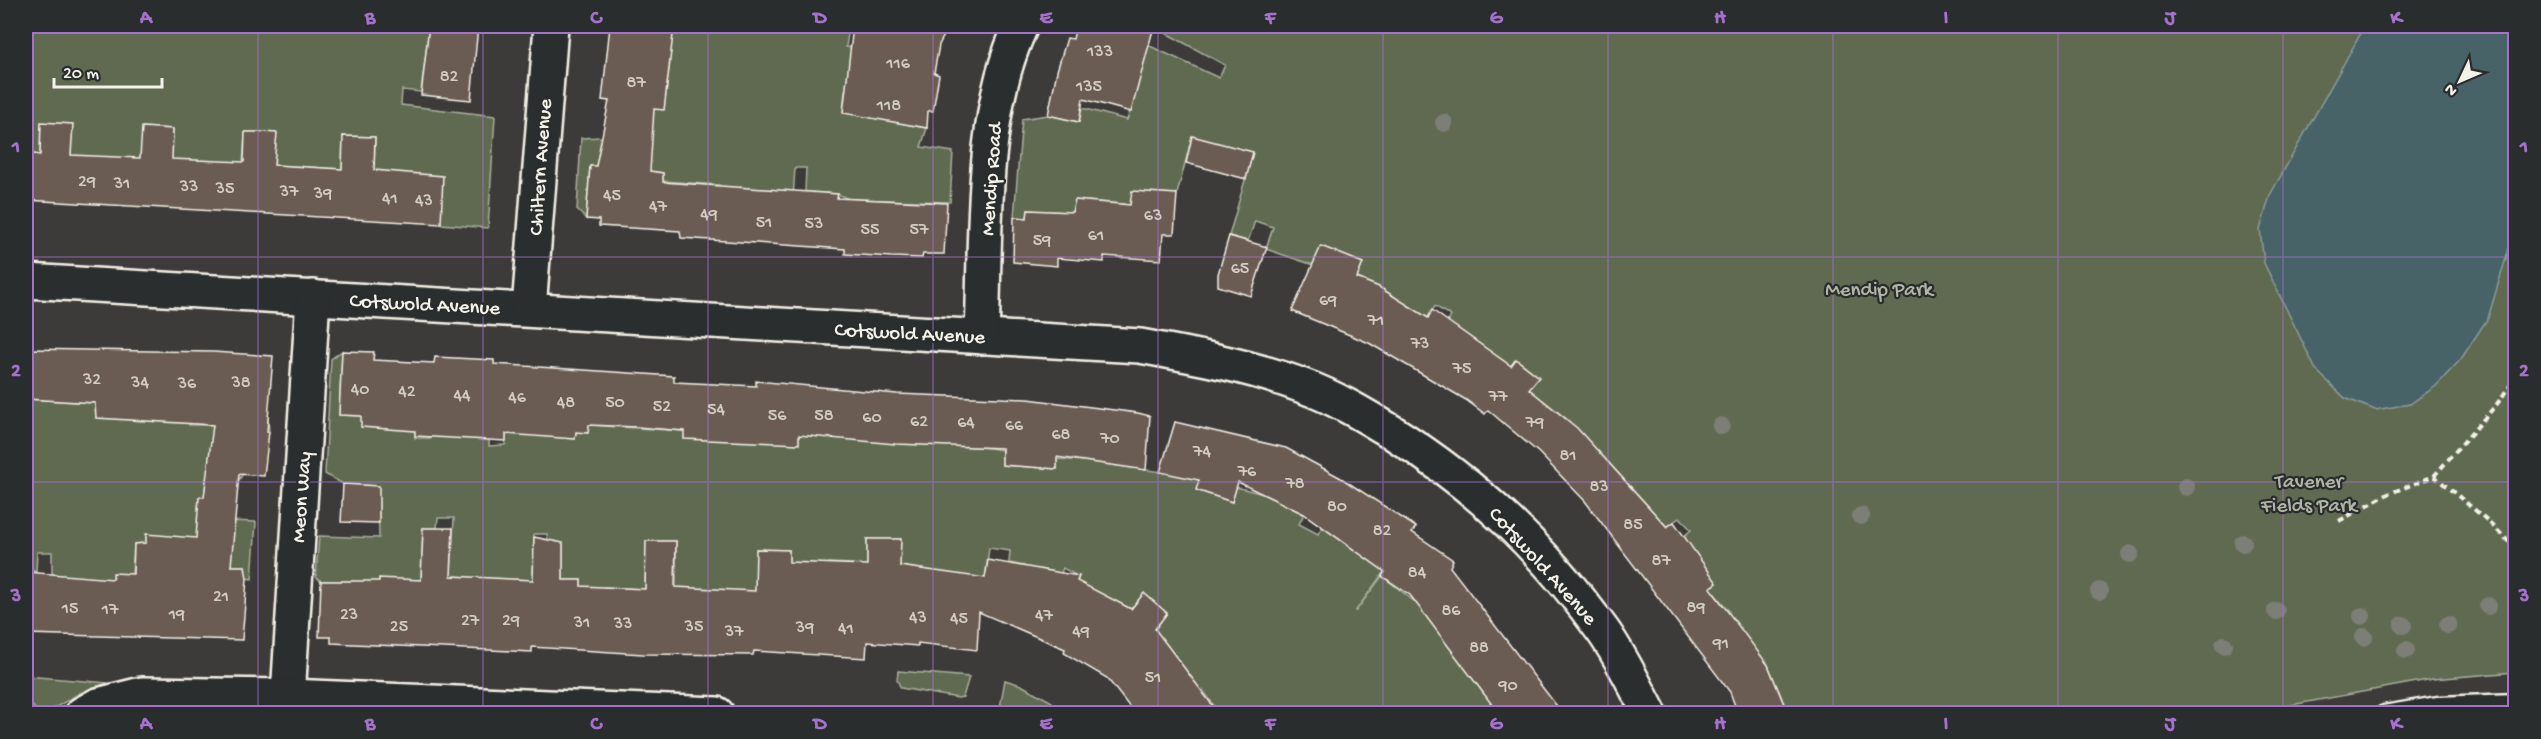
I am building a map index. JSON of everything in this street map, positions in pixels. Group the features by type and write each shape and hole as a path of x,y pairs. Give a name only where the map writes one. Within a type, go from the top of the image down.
{"street":[{"name":"Chiltern Avenue","path":"529,309 551,26"},
{"name":"Mendip Road","path":"982,337 989,174 996,103 1021,26"},
{"name":"Cotswold Avenue","path":"26,281 1140,346 1214,359 1305,386 1360,413 1424,453 1485,499 1548,562 1604,632 1650,714"},
{"name":"Meon Way","path":"288,696 313,297"},
{"path":"82,714 98,705 142,694 288,696 717,714"}],"lane":[{"path":"2384,714 2438,705 2516,702"}],"path":[{"path":"2339,521 2388,494 2434,476 2497,404 2516,377"},
{"path":"2434,476 2487,520 2516,549"}],"green space":[{"path":"26,26 429,26 421,92 402,90 401,105 495,116 488,228 441,224 374,170 375,137 343,136 342,169 274,165 262,132 245,132 243,164 172,161 173,129 143,127 140,160 71,156 72,124 41,123 40,155 26,153"},
{"path":"653,26 703,29 704,26 887,26 882,36 849,27 846,47 862,49 879,95 845,90 843,112 927,128 921,147 953,152 950,202 849,199 837,194 805,192 806,168 795,168 793,199 770,190 740,187 738,195 719,194 719,185 663,181 663,173 590,166 586,219 577,210 581,138 602,137 654,109 664,109 670,62 649,59"},
{"path":"1153,26 2515,26 2515,672 2433,679 2248,713 1788,713 1766,660 1746,669 1727,613 1729,611 1710,588 1717,583 1705,567 1677,542 1691,530 1680,517 1667,527 1600,453 1597,455 1567,419 1529,389 1538,376 1516,359 1511,366 1457,328 1445,328 1451,316 1435,306 1428,318 1409,306 1362,286 1364,281 1357,278 1363,263 1313,265 1266,249 1273,227 1255,221 1248,241 1229,236 1253,152 1192,137 1177,194 1132,192 1125,257 1120,258 1124,204 1075,200 1072,212 1028,210 1027,218 1014,217 1022,119 1048,115 1079,122 1082,108 1127,120 1137,88 1139,41 1219,78 1225,65"},
{"path":"342,351 339,415 416,418 415,438 430,438 431,417 490,421 489,446 505,445 507,427 540,436 575,439 576,432 588,433 589,425 684,431 798,444 799,435 990,448 1002,450 1002,465 1057,469 1057,459 1165,472 1201,472 1197,490 1232,502 1236,487 1263,494 1304,514 1299,524 1318,534 1322,527 1357,552 1388,566 1355,612 1382,576 1419,605 1499,713 1207,713 1215,707 1203,690 1188,700 1143,644 1167,613 1144,594 1118,624 1069,598 1079,577 1063,568 1055,588 1019,598 1025,566 1009,563 1010,551 989,548 985,578 900,574 900,539 867,539 867,576 853,585 853,564 829,563 827,603 788,581 789,550 757,549 755,602 676,589 676,541 646,541 645,589 605,587 580,596 581,580 563,580 563,543 548,540 547,534 534,534 533,580 505,579 505,596 467,594 468,577 451,576 454,518 438,518 437,528 423,528 421,580 379,579 379,588 353,581 321,581 316,577 319,536 379,538 378,486 343,484 325,474 331,359"},
{"path":"26,399 95,403 96,418 189,407 189,425 209,425 210,406 268,416 269,432 246,431 243,474 239,480 207,476 204,497 199,497 197,530 228,521 256,522 252,579 245,578 245,566 216,565 146,535 146,543 134,544 132,574 113,583 52,574 52,552 37,552 36,572 26,567"},
{"path":"898,671 969,677 963,697 958,698 901,688 897,680"},
{"path":"26,676 108,683 80,693 46,713 36,710 26,698"},
{"path":"1005,680 1021,685 1052,702 1044,713 999,713"}],"water":[{"path":"2365,26 2516,26 2515,228 2488,318 2461,359 2436,386 2410,404 2375,410 2345,398 2316,370 2264,263 2260,230 2270,195"}],"building":[{"path":"429,26 478,26 471,100 421,95"},
{"path":"610,26 674,26 664,110 654,109 650,171 663,173 663,182 838,194 837,198 947,203 944,254 923,254 922,258 891,257 845,254 845,249 681,238 680,231 599,226 599,220 586,219 590,166 596,166 609,101 602,100"},
{"path":"853,26 949,26 939,45 934,73 939,75 933,111 928,111 927,128 843,113"},
{"path":"1076,26 1154,26 1131,112 1083,99 1079,122 1048,115 1057,71 1067,38 1073,39"},
{"path":"41,122 73,124 71,155 140,158 142,127 173,129 172,159 244,162 245,132 262,132 277,133 274,165 342,169 343,136 375,137 374,170 443,176 441,224 26,200 26,153 40,155"},
{"path":"1192,136 1253,152 1246,179 1186,163"},
{"path":"1132,191 1177,194 1174,234 1163,234 1161,260 1104,256 1104,262 1057,258 1057,266 1013,262 1014,217 1027,218 1028,210 1072,212 1075,200 1130,205"},
{"path":"1229,236 1267,247 1251,296 1218,286 1218,274"},
{"path":"1321,246 1363,263 1357,278 1379,287 1428,318 1432,310 1511,366 1516,359 1539,377 1529,389 1577,428 1667,527 1674,522 1717,583 1710,588 1768,665 1788,714 1738,714 1730,692 1585,501 1539,453 1488,410 1485,414 1466,400 1369,343 1292,311"},
{"path":"26,349 213,352 273,356 264,476 239,474 231,566 245,566 247,579 242,640 26,634 26,572 113,579 113,573 133,574 134,544 146,543 146,534 196,538 199,497 204,497 213,425 96,418 95,403 26,399"},
{"path":"342,351 374,352 373,360 434,363 435,357 494,360 494,364 674,376 674,382 756,386 756,381 897,394 1028,399 1138,413 1150,416 1146,470 1057,457 1057,469 1002,465 1002,448 895,444 799,435 799,444 684,439 684,431 637,427 589,425 588,433 576,432 575,439 506,434 506,441 415,436 415,431 361,427 361,416 339,415"},
{"path":"1175,422 1286,448 1341,478 1416,527 1412,532 1453,560 1450,567 1563,714 1499,714 1410,595 1382,576 1385,572 1304,514 1238,482 1232,502 1196,490 1199,480 1160,472"},
{"path":"343,484 379,486 379,523 341,522"},
{"path":"423,528 453,528 451,576 533,580 534,537 563,543 563,580 581,580 581,586 645,589 646,541 676,541 675,587 755,591 756,549 789,550 789,562 867,565 867,539 901,539 900,566 985,578 988,560 1079,576 1077,581 1131,609 1144,593 1167,613 1155,629 1219,714 1135,714 1107,678 1064,653 1065,649 979,612 977,650 918,643 918,646 867,642 866,658 754,651 753,655 643,654 532,647 532,652 331,643 331,637 319,637 321,581 379,581 379,578 421,580"}],"park label":[{"name":"Mendip Park","path":"1879,288"},
{"name":"Tavener Fields Park","path":"2309,492"}]}
